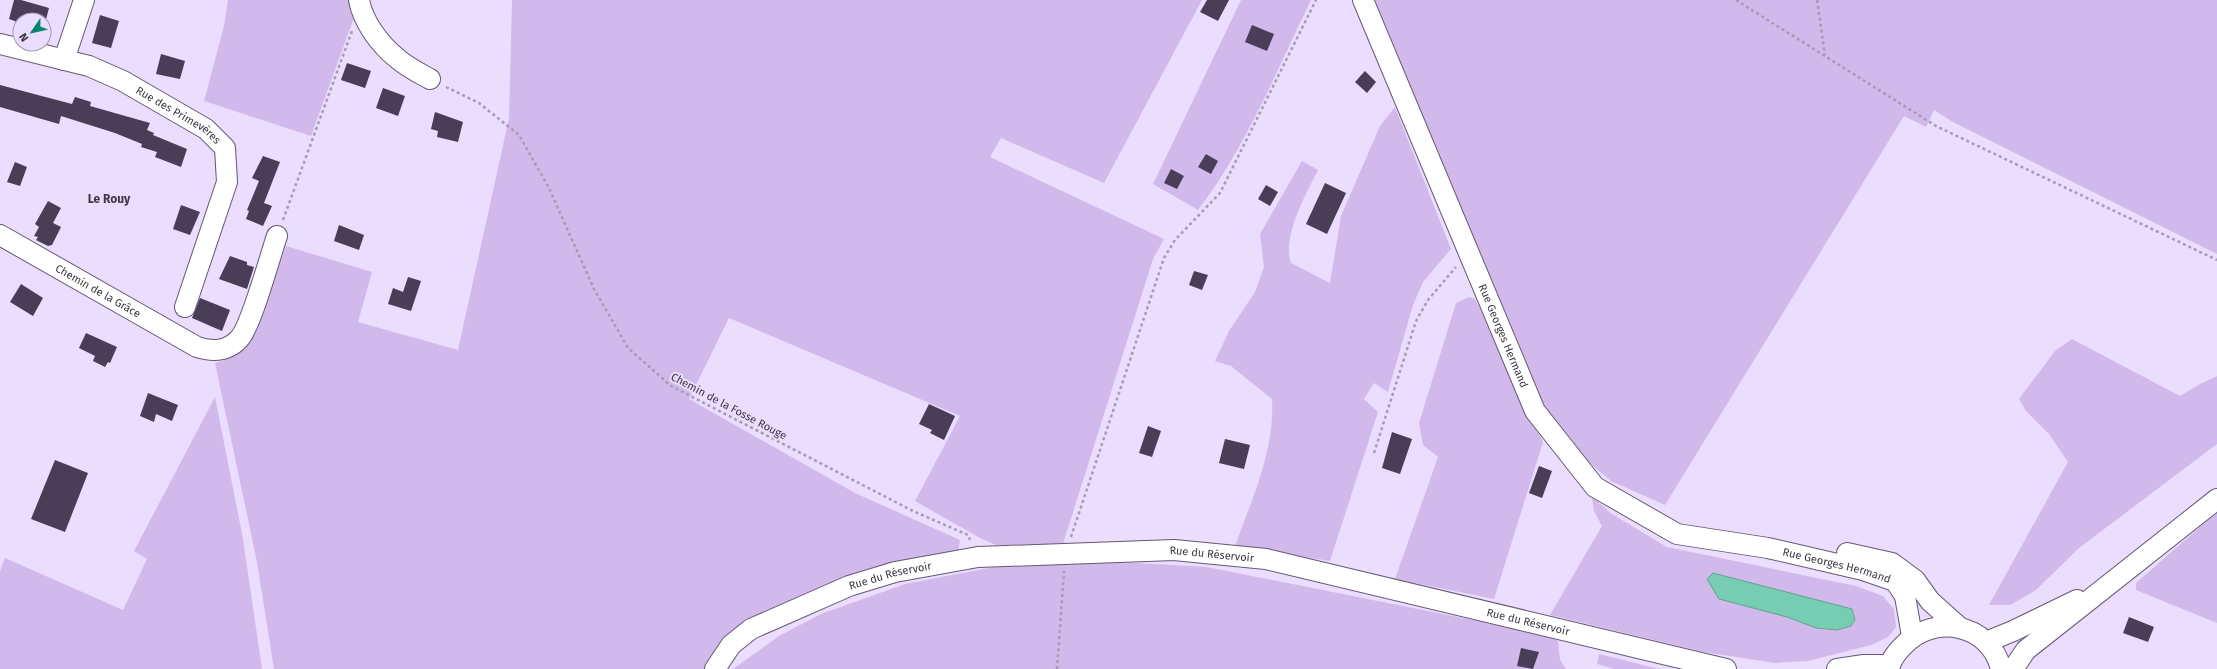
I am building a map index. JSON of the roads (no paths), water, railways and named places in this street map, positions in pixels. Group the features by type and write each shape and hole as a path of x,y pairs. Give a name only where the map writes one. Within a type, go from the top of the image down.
{"street":[{"path":"64,60 84,0"},
{"name":"Rue Georges Hermand","path":"1363,0 1535,411 1595,487 1677,534 1768,548 1863,570 1895,582 1905,596 1912,636"},
{"path":"360,5 374,33 398,60 430,79"},
{"name":"Rue des Primevères","path":"0,44 89,66 123,81 206,129 225,148 227,182 185,307"},
{"name":"Chemin de la Grâce","path":"0,235 197,347 210,351 220,350 240,338 248,323 278,236"},
{"path":"2012,669 2026,650 2117,580 2217,499"},
{"name":"Rue Georges Hermand","path":"1768,548 1842,552 1892,563 1914,580 1930,601 1959,627"},
{"name":"Rue du Réservoir","path":"715,669 731,645 751,629 849,586 895,572 978,557 1174,550 1266,559 1726,669"},
{"path":"1986,642 2013,632 2117,580"},
{"path":"1837,669 1864,665 1889,667 1894,656 1912,636 1937,626 1959,627 1975,634 1986,642 1994,652 2001,669"}],"district":[{"name":"Le Rouy","path":"109,199"}]}
